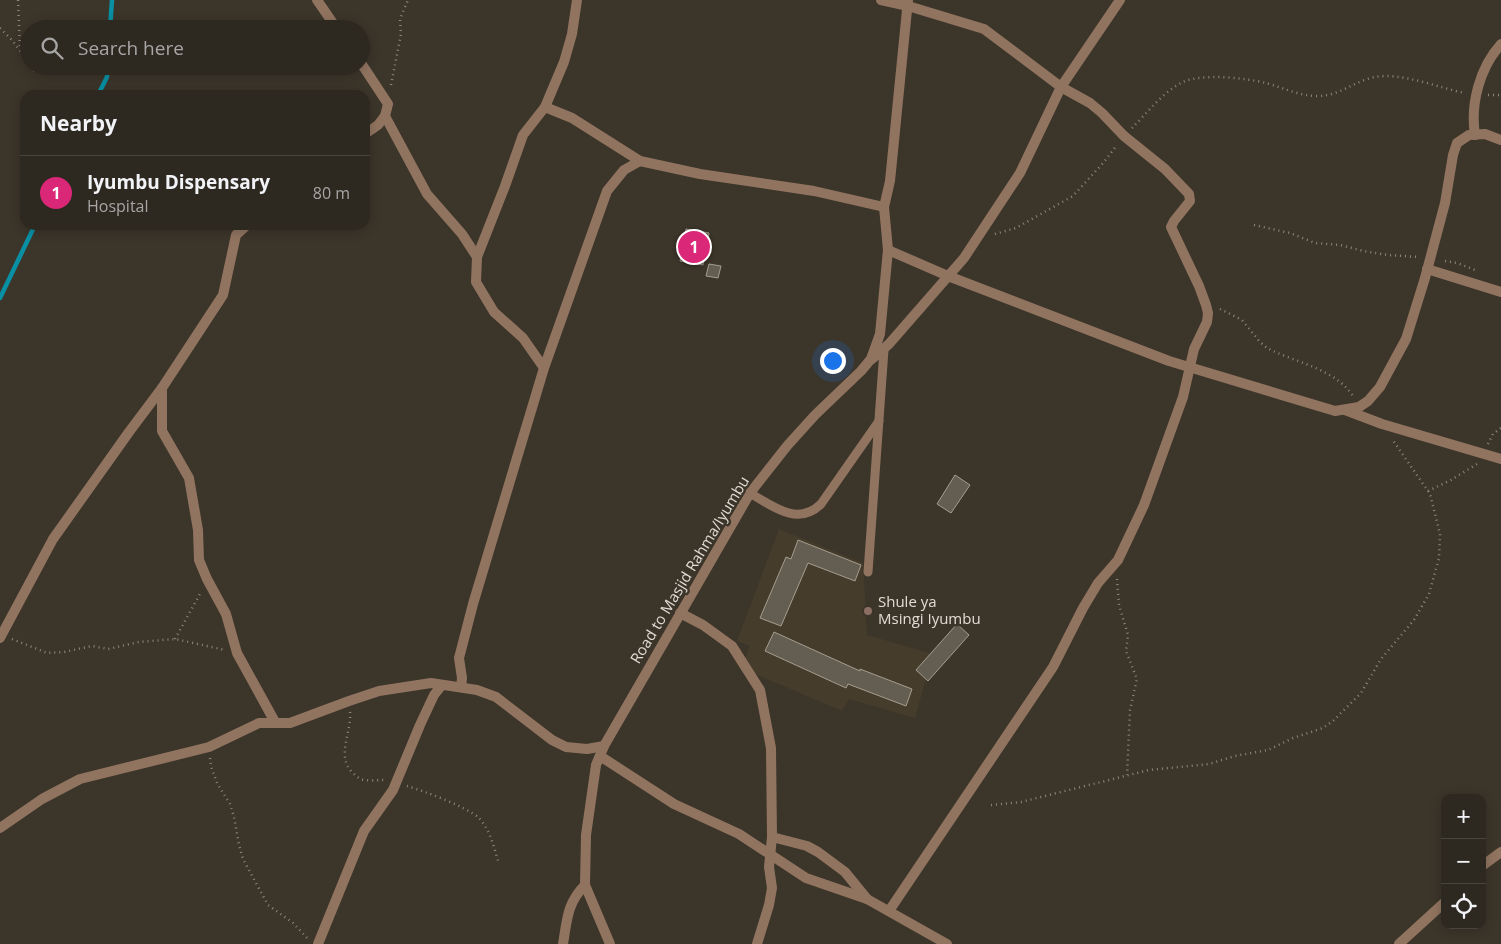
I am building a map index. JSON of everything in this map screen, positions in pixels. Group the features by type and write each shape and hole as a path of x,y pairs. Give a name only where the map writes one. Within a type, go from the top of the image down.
{"street":[{"path":"317,0 331,20"},
{"path":"544,368 523,338 494,312 476,282 477,257 523,135 545,107 569,49 577,0"},
{"path":"881,0 908,3 984,29 1061,87 1096,108 1124,136 1165,169 1188,194 1190,202 1174,221 1172,227 1208,313 1207,322 1196,342 1183,397 1144,505 1118,560 1098,584 1083,608 1053,667 889,911"},
{"path":"871,359 884,350 964,258 1020,173 1061,87 1120,0"},
{"name":"Road to Masjid Rahma/Iyumbu","path":"610,944 585,885 586,835 596,765 602,751 680,612 750,493 815,415 871,359 880,334 888,250 884,207 890,181 908,3"},
{"path":"1475,135 1473,119 1485,67 1501,44"},
{"path":"369,75 388,104 385,116 378,125 370,131"},
{"path":"545,107 572,118 640,161 700,174 814,191 884,207"},
{"path":"385,116 427,194 462,234 477,257"},
{"path":"888,250 948,276 1190,368 1335,411 1344,410 1359,407 1368,401 1380,387 1406,339 1445,203 1453,155 1457,143 1469,135 1485,134 1501,140"},
{"path":"461,687 462,678 458,658 544,368 607,191 624,170 640,161"},
{"path":"2,638 53,540 162,388 223,295 236,235 242,230"},
{"path":"1428,264 1501,292"},
{"path":"162,388 162,431 189,478 198,530 199,560 226,614 236,652 274,722"},
{"path":"1344,410 1382,424 1501,458"},
{"path":"680,612 732,646 760,690 771,748 772,837 769,867 772,896 757,944"},
{"path":"0,828 42,799 80,779 209,747 254,725 274,722 290,723 348,701 379,692 431,683 442,684 477,690 496,697 552,740 566,747 602,751 674,804 738,834 806,878 867,899 947,944"},
{"path":"318,944 364,831 382,807 396,783 434,695 442,684"},
{"path":"772,837 806,846 818,852 844,872 867,899"},
{"path":"1486,863 1501,852"},
{"path":"563,944 571,903 585,885"},
{"path":"1399,944 1441,906"}],"lane":[{"path":"868,572 884,350"},
{"path":"750,493 780,511 800,515 809,514 821,504 879,421"}],"path":[{"path":"18,0 20,50"},
{"path":"388,104 401,34 400,19 408,0"},
{"path":"0,28 20,50"},
{"path":"982,230 989,234 998,234 1016,228 1074,196 1124,136 1173,88 1182,82 1196,78 1258,81 1295,94 1318,96 1334,94 1368,78 1386,76 1422,81 1451,90 1501,95"},
{"path":"1254,225 1290,233 1315,243 1340,245 1428,264 1457,263 1477,271"},
{"path":"1206,305 1223,310 1242,320 1267,348 1317,368 1336,379 1346,387 1359,407"},
{"path":"991,805 1022,802 1149,770 1209,764 1235,756 1268,750 1293,738 1323,728 1333,721 1361,693 1381,659 1414,620 1429,594 1439,558 1440,534 1428,490 1382,424"},
{"path":"1428,490 1451,480 1478,463 1493,434 1501,428"},
{"path":"1118,560 1117,591 1128,635 1126,651 1137,679 1130,710 1127,776"},
{"path":"175,639 207,579"},
{"path":"2,638 19,641 47,653 64,652 92,646 108,649 139,642 175,639 236,652"},
{"path":"348,701 351,724 346,744 345,763 347,767 363,780 385,780 396,783 427,792 462,808 478,818 490,835 498,861"},
{"path":"209,747 211,766 217,783 232,810 243,859 268,905 293,923 312,944"}],"shaded area":[{"path":"779,529 863,563 867,635 933,654 915,718 849,699 842,711 741,668 750,646 737,641"}],"building":[{"path":"686,229 709,233 703,265 680,261"},
{"path":"709,264 721,266 718,278 706,276"},
{"path":"955,475 970,485 951,513 937,504"},
{"path":"798,540 861,565 855,581 808,563 781,626 760,618 786,557 791,559"},
{"path":"957,624 969,635 928,681 916,670"},
{"path":"774,632 860,671 860,669 912,689 906,706 848,684 846,688 765,651"}],"waterway":[{"path":"111,20 112,0"},
{"path":"100,90 107,75"},
{"path":"0,298 33,230"}],"place":[{"name":"Iyumbu Dispensary","path":"694,247"},
{"name":"Shule ya Msingi Iyumbu","path":"868,611"}]}
